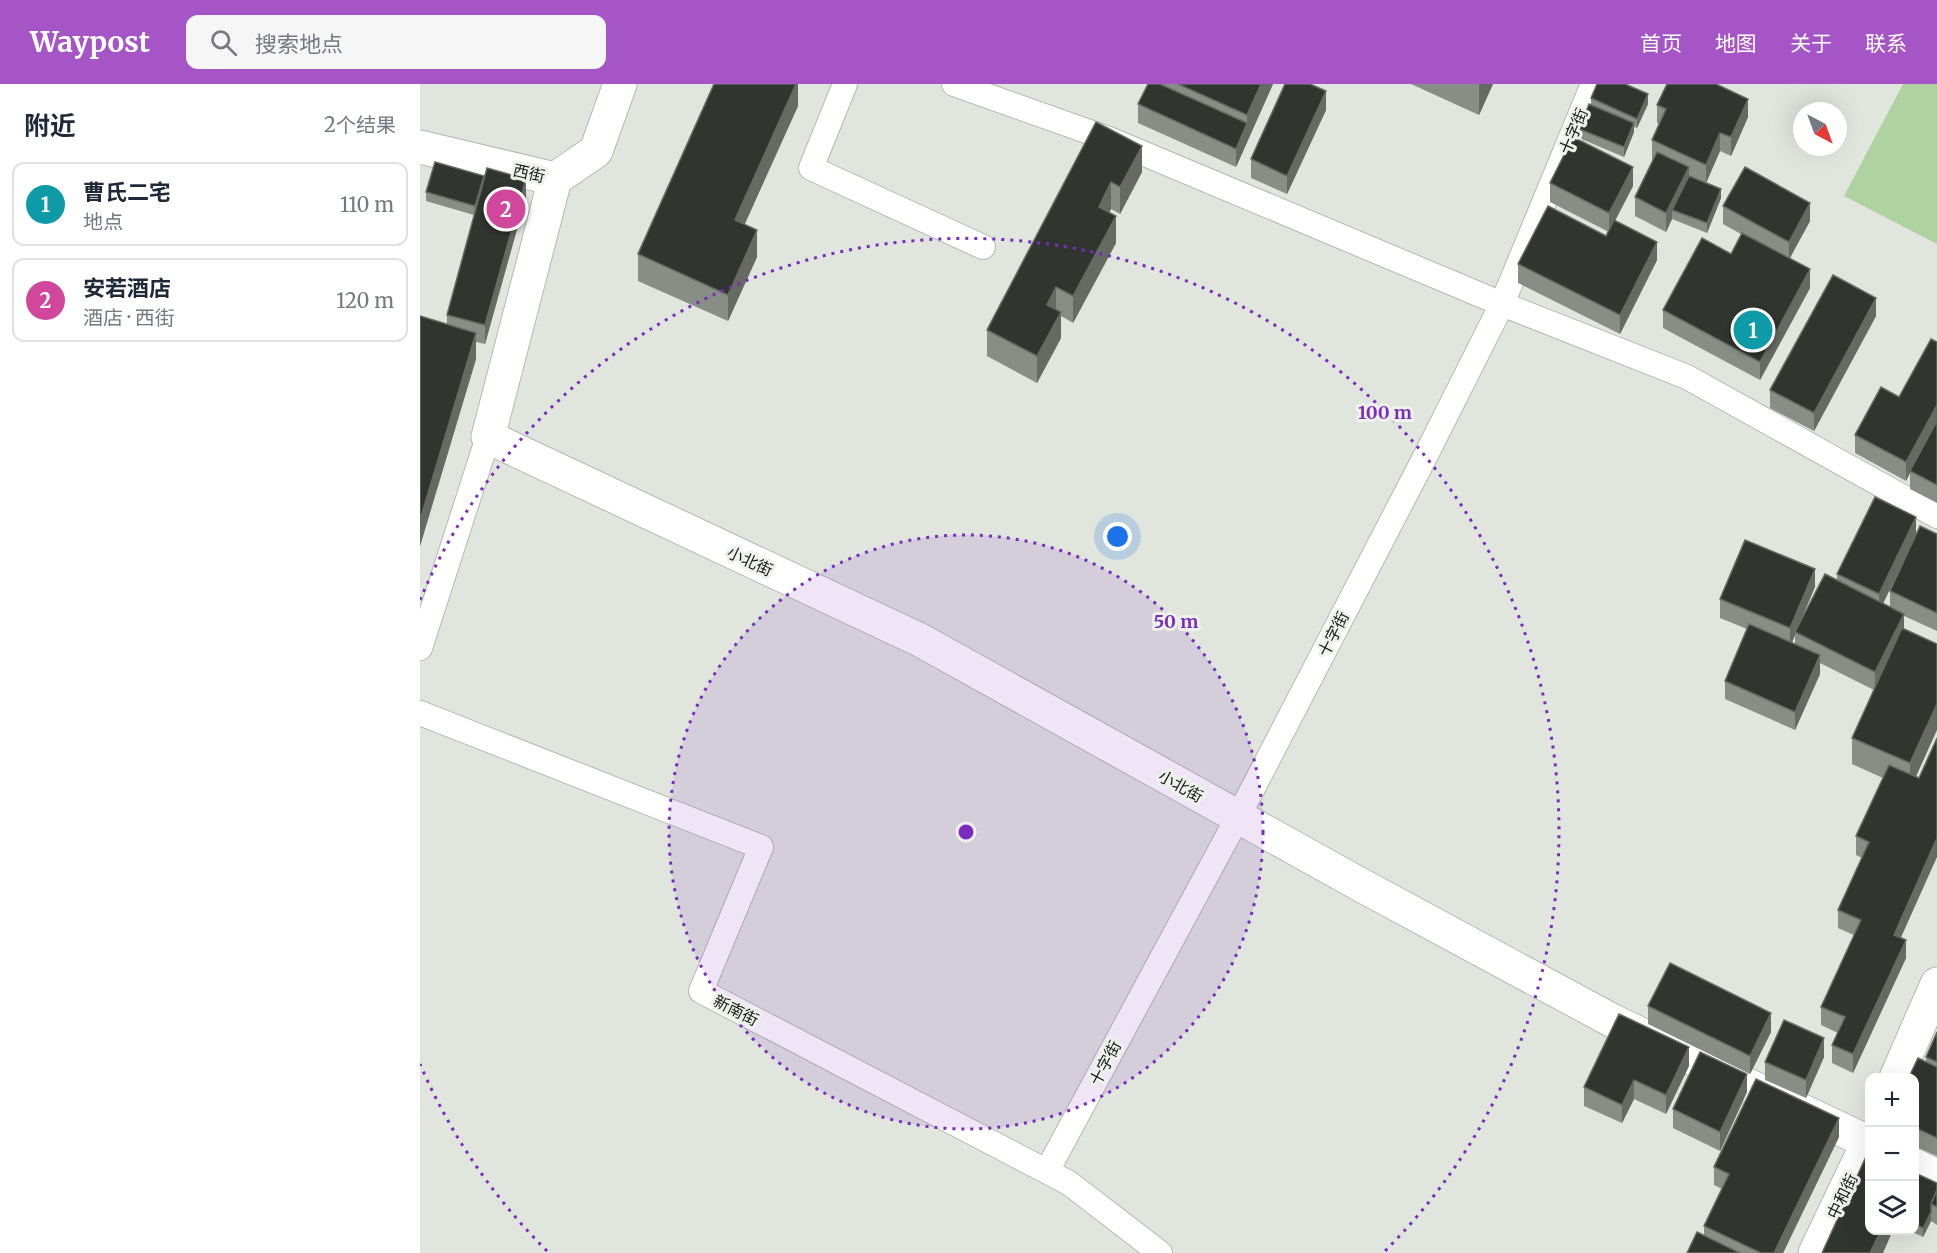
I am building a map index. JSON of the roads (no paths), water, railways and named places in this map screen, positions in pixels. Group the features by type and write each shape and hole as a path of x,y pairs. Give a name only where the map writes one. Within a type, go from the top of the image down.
{"street":[{"name":"西街","path":"420,147 555,179 596,151 620,84"},
{"path":"488,437 555,179"},
{"name":"小北街","path":"488,437 920,640 1613,1022 1865,1139"},
{"path":"1898,1073 1937,984"},
{"name":"中和街","path":"1815,1253 1865,1149"},
{"path":"1919,1167 1937,1176"}],"lane":[{"path":"845,84 811,168 983,247"},
{"path":"954,84 1109,139 1502,304 1687,377 1937,516"},
{"name":"十字街","path":"1047,1171 1238,817 1502,304 1593,84"},
{"path":"420,648 488,437"},
{"name":"新南街","path":"420,713 761,847 701,991 1069,1183 1160,1253"}],"place":[{"name":"安若酒店","path":"506,209"},
{"name":"曹氏二宅","path":"1753,330"}]}
